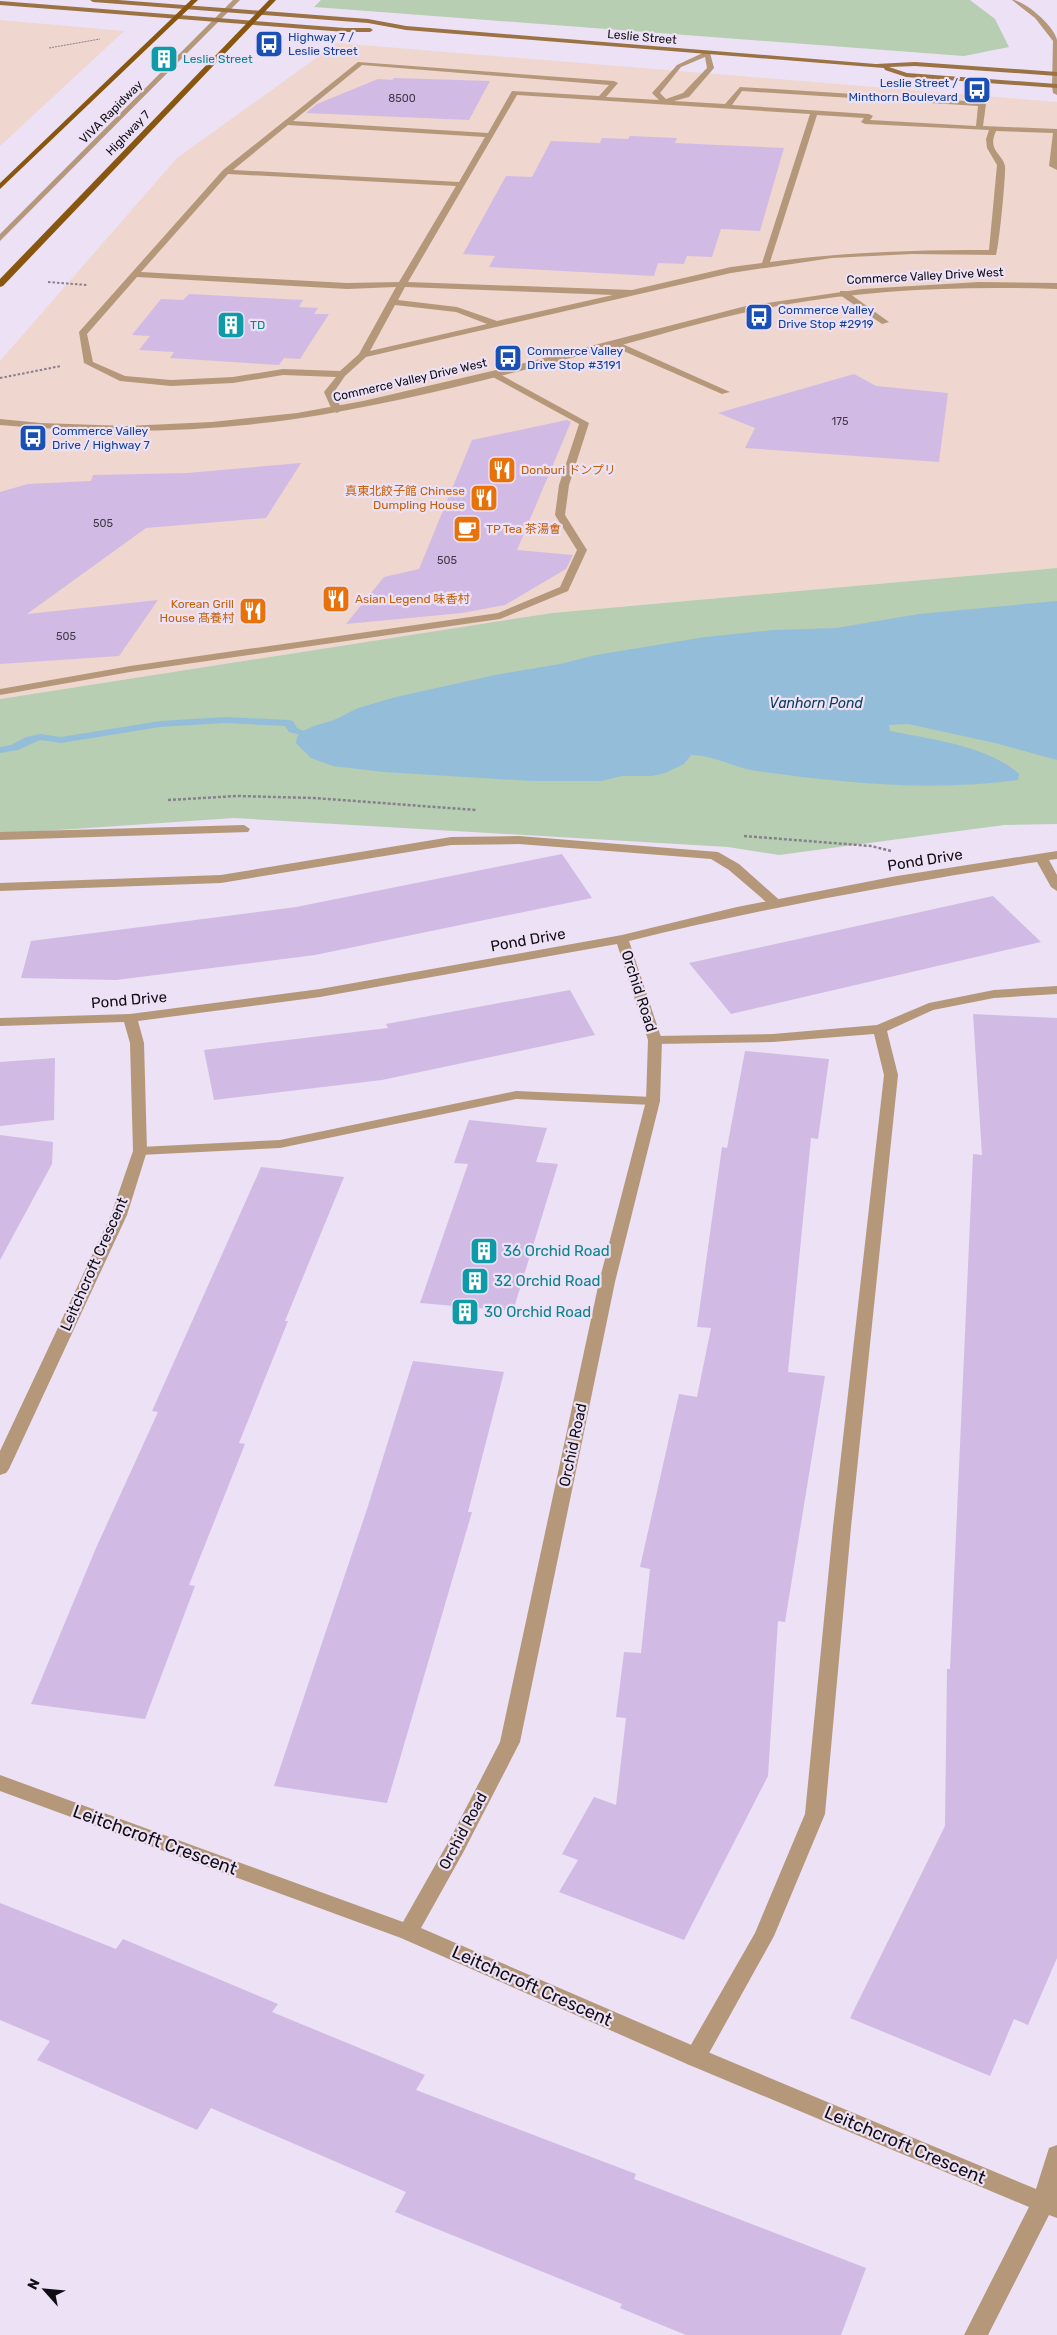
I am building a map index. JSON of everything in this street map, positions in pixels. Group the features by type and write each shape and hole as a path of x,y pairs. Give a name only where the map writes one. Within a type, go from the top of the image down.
{"main road":[{"name":"Leslie Street","path":"93,0 368,21 406,28 876,66 915,64 1056,74"},
{"path":"0,188 194,0"},
{"name":"Highway 7","path":"0,284 274,0"},
{"name":"Leslie Street","path":"0,3 345,30 406,28"},
{"name":"Leslie Street","path":"876,66 906,75 1057,88"}],"street":[{"name":"VIVA Rapidway","path":"0,240 237,0"},
{"path":"1015,0 1037,17 1056,41 1057,88"},
{"path":"707,53 711,68 686,95 666,102 656,93 679,66 707,53"},
{"path":"342,374 282,372 233,380 171,383 123,379 89,363 82,334 226,172 360,63 614,83 601,98"},
{"path":"337,410 329,392 342,374 363,354 524,76"},
{"path":"728,105 740,89 982,104 979,128"},
{"path":"515,93 728,105 869,116 865,122 1057,131 1053,166 1057,168"},
{"path":"765,266 815,111"},
{"path":"286,124 490,136"},
{"path":"363,354 731,270 832,256 861,254 912,252 993,253 1001,165 990,150 990,134 993,129"},
{"path":"226,172 461,184"},
{"path":"136,274 347,286 402,284 634,292"},
{"name":"Commerce Valley Drive West","path":"0,422 98,428 157,427 272,419 337,410 494,374 746,309 843,293 896,288 968,285 1057,286"},
{"path":"843,293 885,322"},
{"path":"392,302 450,307 475,313 495,324"},
{"path":"616,344 725,392"},
{"path":"0,692 130,669 500,616 564,589 582,550 560,515 564,486 584,423 494,374"},
{"path":"0,836 244,829"},
{"path":"0,887 222,879 451,841 519,840 714,855 734,867 777,904"},
{"name":"Pond Drive","path":"0,1022 130,1018 320,993 622,939 737,911 897,880 1057,855"},
{"path":"1040,857 1057,887"},
{"name":"Orchid Road","path":"408,1932 457,1845 510,1742 607,1282 653,1101 655,1040 622,939"},
{"path":"655,1040 773,1038 880,1029 928,1007 994,994 1057,990"},
{"name":"Leitchcroft Crescent","path":"0,1469 119,1215 140,1151 137,1043 130,1018"},
{"path":"695,2057 764,1936 815,1814 842,1527 892,1075 880,1029"},
{"path":"140,1151 280,1144 516,1095 653,1101"},
{"name":"Leitchcroft Crescent","path":"0,1783 408,1932 695,2057 1050,2206"},
{"path":"976,2335 1050,2206 1057,2155"}],"path":[{"path":"0,378 64,365"}],"shaded area":[{"path":"0,20 124,31 0,146"},
{"path":"337,43 1057,102 1057,568 552,613 0,699 0,361 177,158"}],"green space":[{"path":"321,0 970,0 995,19 1009,47 964,56 314,7"},
{"path":"1057,568 1057,824 1004,825 779,855 728,847 234,818 0,834 0,699 552,613"}],"water":[{"name":"Vanhorn Pond","path":"1057,601 1057,760 995,743 908,724 889,725 890,731 976,750 1006,764 1019,774 1018,780 986,784 920,786 855,782 757,771 708,757 691,755 684,764 665,773 652,776 622,776 601,781 532,781 384,772 333,766 311,758 296,743 297,737 301,732 334,720 358,708 396,697 596,655 705,637 773,630 836,628 919,614"}],"building":[{"path":"394,78 490,81 469,120 306,113 317,104 378,79 392,80"},
{"path":"630,136 677,138 675,143 784,148 760,231 721,229 712,257 687,256 684,264 658,263 654,276 489,267 495,256 463,254 506,176 532,177 551,141 600,143 602,138 628,139"},
{"name":"TD","path":"189,294 303,300 299,307 318,308 314,314 329,314 300,359 284,358 279,365 170,358 174,352 139,350 150,336 132,335 161,299 183,300"},
{"path":"854,374 876,386 948,393 939,462 745,448 755,428 718,413"},
{"path":"567,420 571,422 517,550 573,555 566,569 505,605 462,613 346,624 384,577 419,569 472,440"},
{"path":"301,463 266,518 146,528 27,614 158,600 119,656 0,664 0,492 28,484 91,481 93,475 187,473"},
{"path":"562,854 592,898 315,955 116,980 21,978 31,941 296,907"},
{"path":"993,896 1041,942 731,1014 689,963"},
{"path":"570,990 595,1035 382,1080 214,1100 204,1050 388,1028 386,1024"},
{"path":"973,1014 1057,1018 1057,1958 1028,2025 1014,2019 990,2076 850,2018 945,1826 947,1669 950,1669 973,1154 982,1155"},
{"path":"745,1051 829,1059 818,1139 811,1138 788,1372 825,1376 785,1622 778,1621 768,1776 684,1940 559,1892 578,1860 562,1854 594,1797 616,1805 626,1718 616,1717 624,1652 641,1653 650,1569 640,1567 679,1394 697,1397 711,1328 697,1327 722,1147 727,1148"},
{"path":"55,1058 54,1120 0,1126 0,1062"},
{"path":"469,1120 547,1128 536,1162 558,1164 513,1311 420,1303 468,1164 454,1163"},
{"path":"0,1135 53,1142 52,1164 0,1260"},
{"path":"261,1167 344,1177 285,1321 288,1321 239,1443 245,1444 189,1585 195,1586 145,1719 31,1704 96,1548 158,1412 152,1411"},
{"path":"413,1361 504,1372 468,1512 472,1512 387,1803 274,1786 368,1506"},
{"path":"0,1903 116,1949 123,1939 278,2004 272,2012 425,2075 416,2090 636,2174 634,2179 866,2268 841,2335 686,2335 620,2308 622,2304 395,2212 406,2192 211,2108 197,2130 37,2060 50,2041 0,2020"}],"waterway":[{"path":"0,750 14,748 30,739 40,737 61,740 160,724 226,720 289,723 293,730 301,732"}],"place":[{"name":"Highway 7 / Leslie Street","path":"269,44"},
{"name":"Leslie Street","path":"164,59"},
{"name":"Leslie Street / Minthorn Boulevard","path":"977,90"},
{"name":"Commerce Valley Drive Stop #2919","path":"759,317"},
{"name":"TD","path":"231,325"},
{"name":"Commerce Valley Drive Stop #3191","path":"508,358"},
{"name":"Commerce Valley Drive / Highway 7","path":"33,438"},
{"name":"Donburi ドンプリ","path":"502,470"},
{"name":"真東北餃子館 Chinese Dumpling House","path":"484,498"},
{"name":"TP Tea 茶湯㑹","path":"467,529"},
{"name":"Asian Legend 味香村","path":"336,599"},
{"name":"Korean Grill House 髙養村","path":"253,611"},
{"name":"36 Orchid Road","path":"484,1251"},
{"name":"32 Orchid Road","path":"475,1281"},
{"name":"30 Orchid Road","path":"465,1312"}]}
